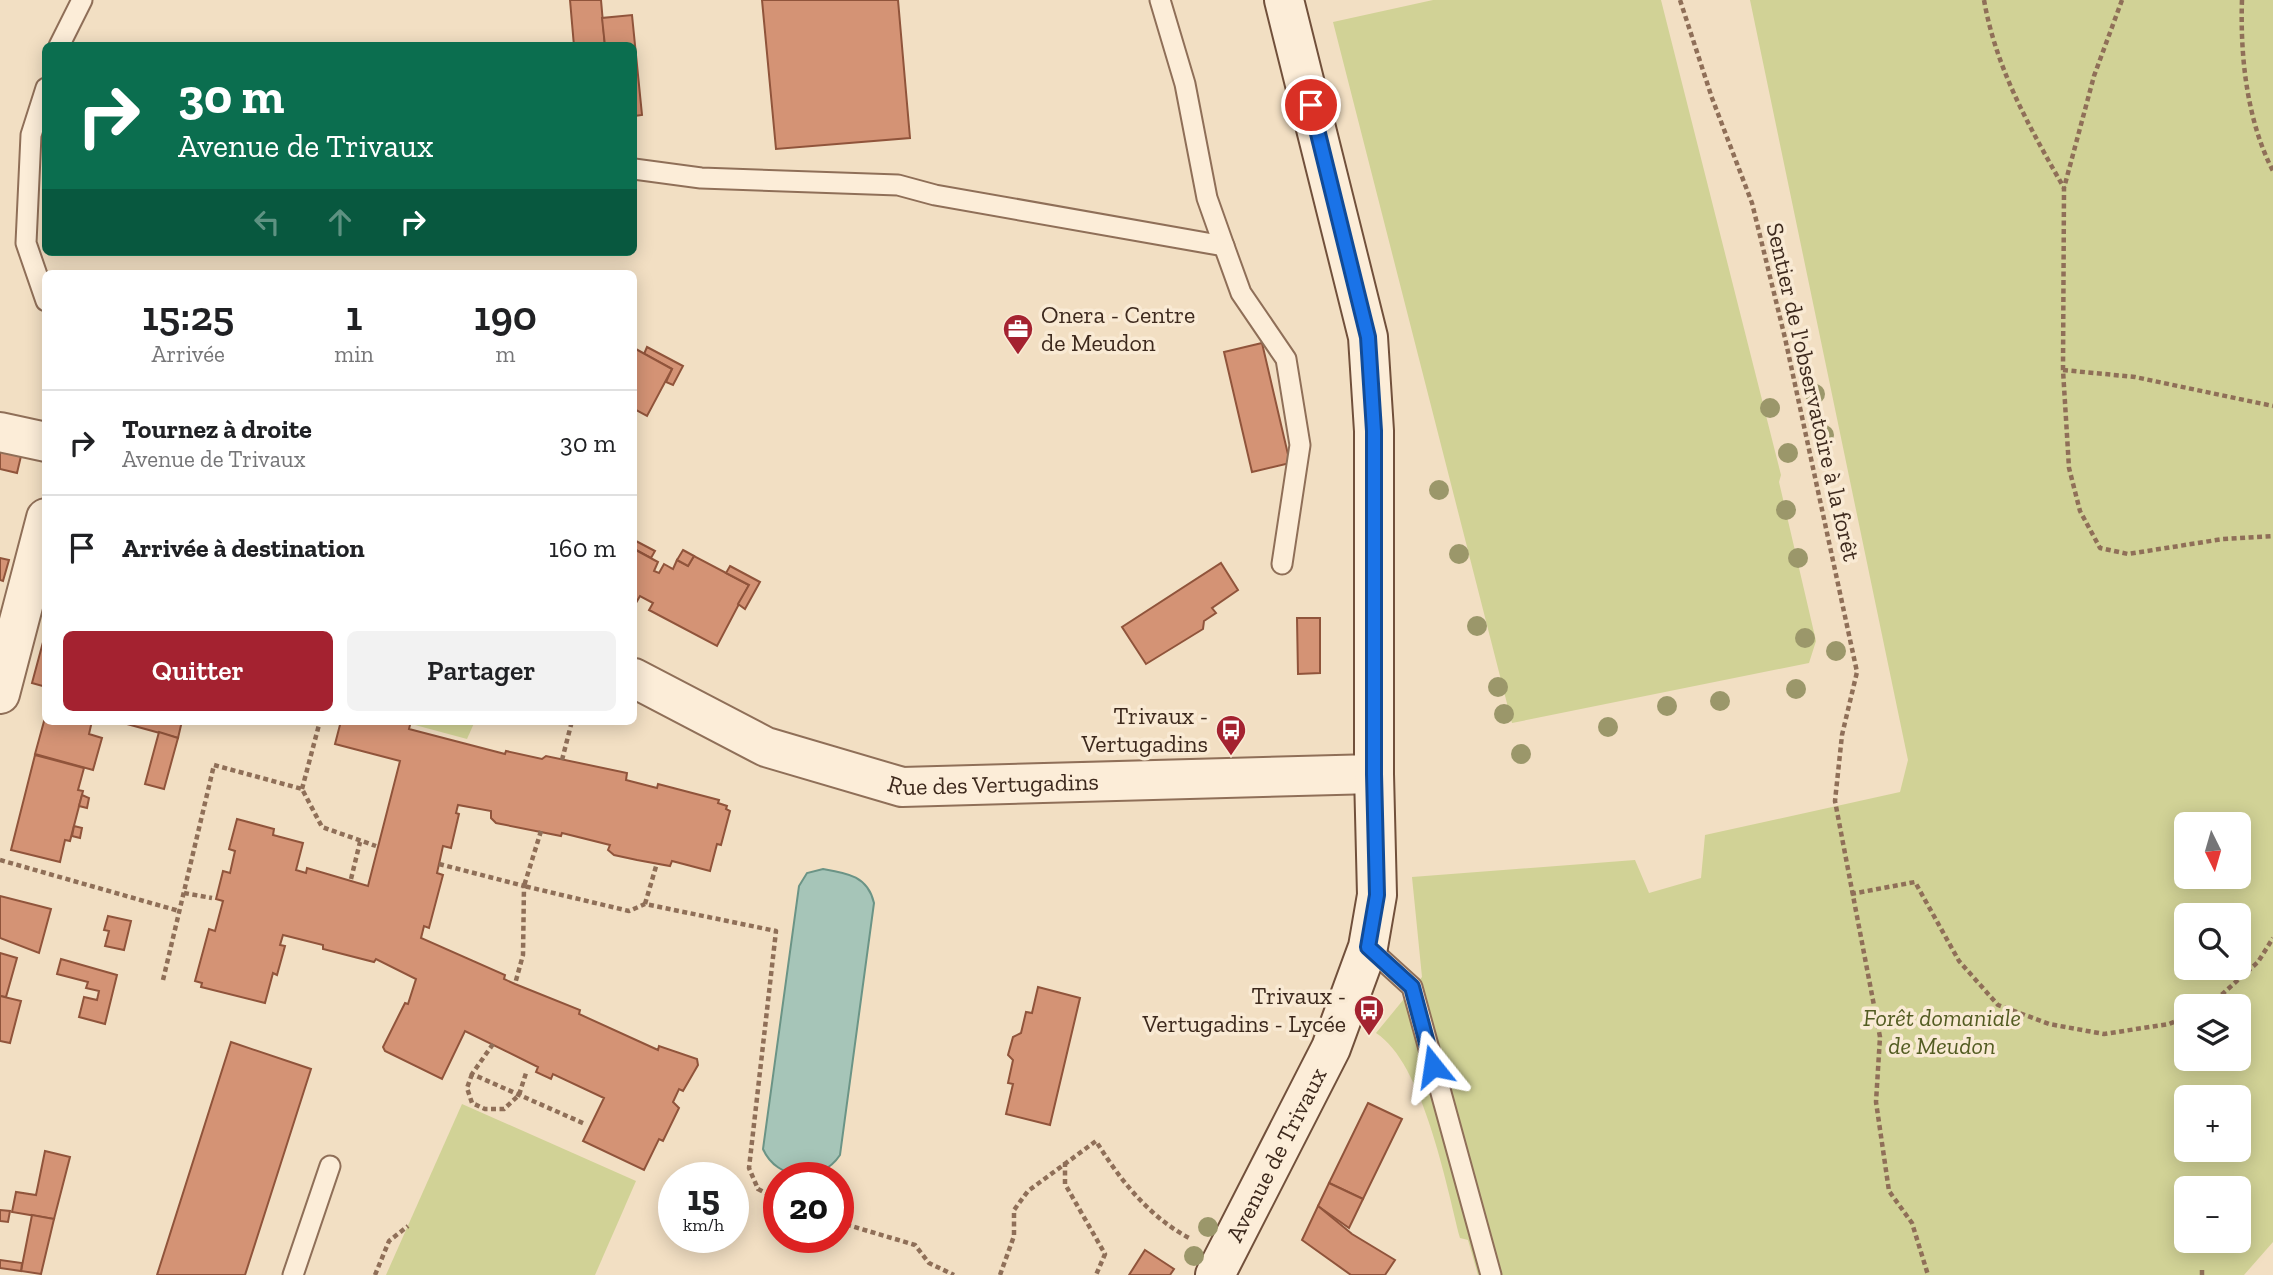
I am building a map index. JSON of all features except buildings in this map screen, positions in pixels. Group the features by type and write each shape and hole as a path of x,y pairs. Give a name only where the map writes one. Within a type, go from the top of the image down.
{"main road":[{"name":"Avenue de Trivaux","path":"1221,1265 1331,1048 1368,947 1377,895 1374,774 1374,431 1368,337 1284,0"},
{"path":"0,432 42,441"},
{"path":"0,694 42,533"},
{"name":"Rue des Vertugadins","path":"637,680 766,747 902,787 1374,774"}],"lane":[{"path":"61,42 82,0"},
{"path":"1160,0 1185,84 1207,198 1241,293 1286,359 1300,445 1282,564"},
{"path":"42,101 31,135 37,191 26,243 42,289"},
{"path":"637,169 701,178 898,185 935,195 1224,246"},
{"path":"1368,947 1412,987 1491,1275"},
{"path":"293,1275 330,1166"}],"path":[{"name":"Sentier de l'observatoire à la forêt","path":"1681,0 1712,98 1752,203 1785,338 1857,672 1842,735 1835,801 1851,894"},
{"path":"1984,0 1988,24 2014,100 2064,188"},
{"path":"2122,0 2094,76 2064,188 2063,370 2070,468 2080,512 2100,548 2127,554 2223,539 2273,536"},
{"path":"2242,0 2240,38 2244,82 2273,172"},
{"path":"2063,370 2135,377 2273,406"},
{"path":"319,725 302,789 322,827 376,846"},
{"path":"562,760 571,725"},
{"path":"163,979 214,765 302,789"},
{"path":"515,984 523,955 524,886 541,831"},
{"path":"351,879 360,842"},
{"path":"0,860 179,911"},
{"path":"645,904 657,863"},
{"path":"439,864 629,911 645,904 776,931 748,1168 758,1189 763,1192"},
{"path":"1928,1275 1912,1223 1889,1191 1876,1102 1880,1037 1851,894 1916,882 1959,961 1998,1005 2036,1020 2104,1034 2174,1022"},
{"path":"184,893 212,898"},
{"path":"2222,994 2258,962 2273,938"},
{"path":"493,1044 472,1074 467,1088 472,1103 485,1109 504,1109 519,1095 526,1073"},
{"path":"472,1074 585,1124"},
{"path":"1000,1275 1014,1236 1014,1210 1028,1191 1048,1179 1065,1162 1096,1141 1130,1191 1167,1225 1221,1265"},
{"path":"1065,1162 1065,1184 1105,1254 1096,1275"},
{"path":"375,1275 389,1241 408,1226"},
{"path":"854,1228 915,1245 929,1264 954,1275"}],"green space":[{"path":"1433,0 1661,0 1781,475 1779,482 1816,641 1809,663 1512,723 1333,22"},
{"name":"Forêt domaniale de Meudon","path":"1750,0 2273,0 2273,1242 2244,1275 1478,1275 1468,1240 1460,1238 1440,1157 1420,1097 1393,1048 1376,1033 1422,977 1412,877 1635,860 1649,893 1701,878 1705,835 1900,792 1908,760"},
{"path":"415,725 473,725 467,739"},
{"path":"462,1104 636,1181 595,1275 386,1275"}],"shaded area":[{"path":"823,869 855,877 867,887 874,903 840,1155 834,1162 772,1162 763,1149 799,886 807,873"}],"place":[{"name":"Onera - Centre de Meudon","path":"1018,356"},
{"name":"Trivaux - Vertugadins","path":"1231,757"},
{"name":"Trivaux - Vertugadins - Lycée","path":"1369,1037"}],"route":[{"path":"1311,105 1368,337 1374,431 1374,774 1377,895 1368,947 1412,987 1433,1066"}]}
